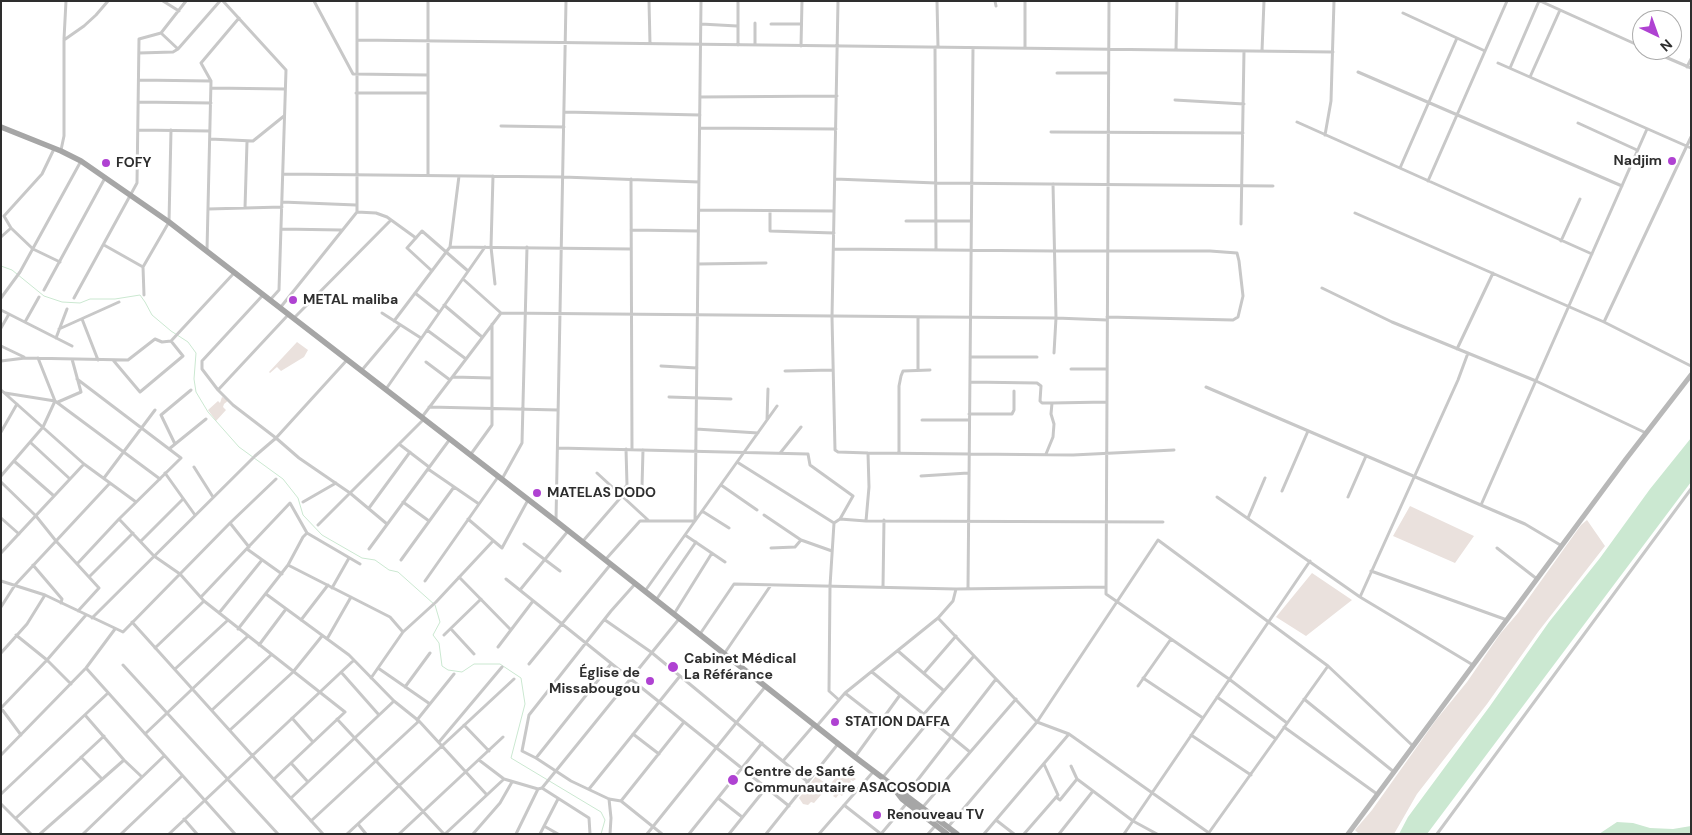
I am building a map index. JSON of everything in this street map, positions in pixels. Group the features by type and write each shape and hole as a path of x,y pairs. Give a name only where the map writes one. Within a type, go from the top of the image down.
{"main road":[{"path":"1,127 80,161 169,222 568,530 948,830"},
{"path":"1348,834 1691,375"},
{"path":"891,785 907,803 936,825 957,834"}],"street":[{"path":"60,262 33,248 11,228 4,214 42,174 58,150 64,136 66,1"},
{"path":"64,40 84,26 108,1"},
{"path":"163,1 178,11"},
{"path":"74,298 137,184 139,39 161,33 186,1"},
{"path":"139,53 172,52 178,50 222,1 286,70 279,290 270,300"},
{"path":"314,1 353,74 428,75"},
{"path":"280,308 357,212 357,1"},
{"path":"428,1 428,175"},
{"path":"556,521 566,1"},
{"path":"649,1 650,44"},
{"path":"695,521 701,1"},
{"path":"738,1 738,45"},
{"path":"800,46 802,1"},
{"path":"838,1 832,317 835,450 838,452 868,454 1106,454 1174,450"},
{"path":"936,249 937,1"},
{"path":"995,1 996,6"},
{"path":"1025,1 1025,48"},
{"path":"1109,1 1106,594 1229,679 1377,794"},
{"path":"1176,50 1177,1"},
{"path":"1262,51 1264,1"},
{"path":"1325,135 1331,101 1334,1"},
{"path":"1428,181 1507,1"},
{"path":"1510,68 1539,1 1632,42"},
{"path":"1530,77 1560,10"},
{"path":"1403,13 1485,51"},
{"path":"207,251 211,82 201,63 239,18"},
{"path":"755,23 755,45"},
{"path":"701,24 737,26"},
{"path":"771,24 801,24"},
{"path":"161,33 178,50"},
{"path":"1400,168 1457,38"},
{"path":"356,40 1333,52"},
{"path":"968,589 973,48"},
{"path":"1242,224 1244,51"},
{"path":"1671,60 1689,68 1691,59"},
{"path":"1498,63 1689,147"},
{"path":"1358,72 1622,186"},
{"path":"1057,74 1108,73"},
{"path":"139,80 211,82"},
{"path":"211,88 285,89"},
{"path":"356,93 428,93"},
{"path":"700,96 837,96"},
{"path":"1175,100 1244,104"},
{"path":"138,102 211,103"},
{"path":"564,112 700,115"},
{"path":"210,139 253,141 284,116"},
{"path":"1297,122 1592,254"},
{"path":"1578,123 1637,150"},
{"path":"502,126 564,127"},
{"path":"700,128 836,129"},
{"path":"1481,505 1647,129"},
{"path":"138,130 210,131"},
{"path":"144,295 143,267 169,222 171,130"},
{"path":"1051,132 1243,133"},
{"path":"1604,322 1689,147 1691,137"},
{"path":"245,208 247,142"},
{"path":"1,298 20,272 80,161"},
{"path":"283,174 563,177 699,182"},
{"path":"394,321 450,247 459,176"},
{"path":"493,176 491,247 495,284"},
{"path":"44,290 106,178"},
{"path":"631,179 632,449"},
{"path":"835,179 936,184 1273,186"},
{"path":"1053,184 1056,318 1054,353"},
{"path":"1561,240 1580,199"},
{"path":"208,209 282,204 356,205"},
{"path":"699,210 834,211"},
{"path":"770,211 770,232 834,233"},
{"path":"357,212 376,213 392,220 416,238"},
{"path":"1355,213 1569,306 1691,366"},
{"path":"218,390 291,316 392,220"},
{"path":"906,220 936,222 970,221"},
{"path":"1,237 11,228"},
{"path":"281,229 342,230"},
{"path":"631,230 698,231"},
{"path":"432,271 407,248 422,231 468,271"},
{"path":"104,245 143,267"},
{"path":"450,247 631,249"},
{"path":"386,390 485,247"},
{"path":"425,581 500,477 522,443 527,247"},
{"path":"463,279 501,313 526,314 1234,320 1238,317 1243,296 1240,261 1237,254 1210,251 834,249"},
{"path":"698,264 766,264"},
{"path":"1,361 25,358 128,360 155,339 162,342 171,341 235,272"},
{"path":"1458,349 1493,273"},
{"path":"1322,288 1392,322 1536,381 1646,433"},
{"path":"415,293 439,312"},
{"path":"264,295 202,361 202,369 218,390 233,405 299,458 350,493 387,524"},
{"path":"25,322 39,297"},
{"path":"59,329 119,302"},
{"path":"444,305 482,337"},
{"path":"56,338 67,309"},
{"path":"1,310 72,346"},
{"path":"382,313 421,338"},
{"path":"318,525 423,418 429,407 501,313"},
{"path":"1,328 9,314"},
{"path":"918,318 918,370"},
{"path":"82,319 98,360"},
{"path":"471,455 492,425 492,324"},
{"path":"362,371 400,325"},
{"path":"427,330 466,359"},
{"path":"112,360 140,392 183,356 171,341"},
{"path":"1,346 25,358"},
{"path":"1360,596 1458,380 1468,353"},
{"path":"970,357 1037,357"},
{"path":"38,358 56,402"},
{"path":"1,476 43,427 56,402 81,392 72,359"},
{"path":"92,618 254,457 276,438 347,360"},
{"path":"426,362 451,378 492,378"},
{"path":"660,366 697,368"},
{"path":"1071,369 1107,369"},
{"path":"785,371 833,370"},
{"path":"899,453 899,386 901,376 903,371 930,370"},
{"path":"77,380 181,458 77,564"},
{"path":"970,382 1037,383 1041,386 1040,401 1042,403 1107,402"},
{"path":"1206,387 1525,524 1562,546"},
{"path":"767,421 768,389"},
{"path":"1,390 84,464 136,502"},
{"path":"175,444 161,415 191,390"},
{"path":"969,414 1012,414 1014,410 1014,391"},
{"path":"6,393 56,402 160,478"},
{"path":"669,397 731,399"},
{"path":"1046,454 1054,431 1051,414 1052,403"},
{"path":"1,432 17,404"},
{"path":"645,591 777,406"},
{"path":"429,407 492,410 558,410"},
{"path":"104,478 155,410"},
{"path":"169,449 206,418"},
{"path":"922,420 969,420"},
{"path":"781,452 801,427"},
{"path":"696,429 758,433"},
{"path":"1282,491 1308,431"},
{"path":"368,549 450,438"},
{"path":"30,442 70,479"},
{"path":"399,444 428,468 479,504"},
{"path":"558,448 808,454 810,465 853,496 840,519 834,523"},
{"path":"583,542 621,495 626,485 626,449"},
{"path":"642,487 643,450"},
{"path":"368,508 410,452"},
{"path":"866,521 869,486 868,454"},
{"path":"1348,498 1366,456"},
{"path":"14,461 54,496"},
{"path":"737,462 834,523"},
{"path":"2,552 84,464"},
{"path":"194,467 214,497"},
{"path":"597,473 648,520"},
{"path":"920,476 968,473"},
{"path":"165,474 195,516"},
{"path":"1248,518 1265,478"},
{"path":"1,581 45,596 123,632 276,479"},
{"path":"1,482 36,516 56,541 100,588 78,611"},
{"path":"1,607 15,585 110,483"},
{"path":"303,502 336,483"},
{"path":"721,485 757,510"},
{"path":"401,560 454,487"},
{"path":"1437,834 1691,489"},
{"path":"1218,497 1360,596 1473,665"},
{"path":"141,541 183,499"},
{"path":"468,519 502,548 528,499"},
{"path":"403,502 429,521"},
{"path":"201,597 290,503 307,533 360,564"},
{"path":"702,511 729,528"},
{"path":"764,515 801,540 832,551"},
{"path":"1,518 19,534"},
{"path":"120,519 154,556 180,574 204,601 345,712 274,779"},
{"path":"840,519 866,521 1163,522"},
{"path":"883,587 884,520"},
{"path":"529,664 562,624 640,521 695,521"},
{"path":"230,523 248,548 282,574"},
{"path":"834,523 830,586 829,691 839,700"},
{"path":"520,590 568,530"},
{"path":"89,577 133,533"},
{"path":"238,629 282,574 307,533"},
{"path":"685,535 726,562"},
{"path":"771,548 795,547 801,540"},
{"path":"948,830 1037,722 1158,540 1328,666 1414,747"},
{"path":"371,678 403,632 436,602 493,541"},
{"path":"656,600 696,542"},
{"path":"524,544 560,571"},
{"path":"1496,548 1538,579"},
{"path":"516,834 540,789 547,783 652,652 676,616 712,553"},
{"path":"332,588 349,558"},
{"path":"219,613 262,560"},
{"path":"1124,834 1310,561"},
{"path":"34,565 62,599 61,603"},
{"path":"288,565 390,617 403,632"},
{"path":"1372,571 1507,620"},
{"path":"459,577 511,630"},
{"path":"506,579 789,806"},
{"path":"636,584 529,715 522,751 571,781 609,799 621,800 662,834"},
{"path":"699,635 734,584 956,589 1106,588"},
{"path":"301,620 328,585"},
{"path":"724,654 772,585"},
{"path":"784,761 845,693 938,618 952,601 956,589"},
{"path":"266,594 354,660 394,701 418,720 486,795"},
{"path":"1,652 28,624 45,596"},
{"path":"326,639 351,597"},
{"path":"444,635 481,599"},
{"path":"155,648 204,601"},
{"path":"498,647 533,601"},
{"path":"259,645 286,609"},
{"path":"21,735 1,708 47,660 86,615"},
{"path":"938,618 1037,722 1069,734 1208,834 1328,666"},
{"path":"175,669 228,620"},
{"path":"605,620 652,652 808,782"},
{"path":"132,622 323,834"},
{"path":"450,628 474,654"},
{"path":"1,755 86,668 115,629"},
{"path":"16,636 47,660 71,684"},
{"path":"145,734 248,636"},
{"path":"230,730 293,672 322,636"},
{"path":"924,673 956,636"},
{"path":"1138,686 1170,639"},
{"path":"898,651 944,690"},
{"path":"405,687 430,653"},
{"path":"212,710 271,655"},
{"path":"924,714 974,656"},
{"path":"169,834 354,660"},
{"path":"536,758 611,664"},
{"path":"123,665 278,834"},
{"path":"439,742 502,667"},
{"path":"86,668 235,834"},
{"path":"378,668 430,704"},
{"path":"340,672 379,715"},
{"path":"872,672 970,752"},
{"path":"311,821 418,720 454,674"},
{"path":"589,789 680,676"},
{"path":"1143,678 1203,718"},
{"path":"347,834 514,679"},
{"path":"906,796 996,679"},
{"path":"647,834 765,686"},
{"path":"1,794 108,693"},
{"path":"845,693 881,721"},
{"path":"855,757 900,695"},
{"path":"1217,698 1276,739"},
{"path":"1304,698 1394,772"},
{"path":"922,808 1016,700"},
{"path":"291,798 394,701"},
{"path":"85,715 142,778"},
{"path":"292,718 313,742"},
{"path":"337,719 444,834 504,779"},
{"path":"883,778 930,720"},
{"path":"621,800 684,722"},
{"path":"464,725 489,751"},
{"path":"634,734 659,754"},
{"path":"984,834 1069,734"},
{"path":"1191,735 1251,775"},
{"path":"16,818 104,736"},
{"path":"399,834 503,737"},
{"path":"689,834 762,743"},
{"path":"766,834 838,744"},
{"path":"83,834 164,756"},
{"path":"81,757 102,779"},
{"path":"40,834 124,760"},
{"path":"479,760 504,779 540,789 589,818 590,834"},
{"path":"291,763 308,782"},
{"path":"1024,834 1058,795 1044,764"},
{"path":"1071,766 1077,780 1133,821 1157,834"},
{"path":"819,834 873,771"},
{"path":"121,834 182,776"},
{"path":"1056,797 1060,800 1077,780"},
{"path":"473,834 500,803 512,782"},
{"path":"730,833 766,788"},
{"path":"1059,834 1093,791"},
{"path":"718,798 742,817"},
{"path":"540,834 558,799"},
{"path":"609,799 610,834"},
{"path":"844,804 881,834 907,803"},
{"path":"1,804 31,834"},
{"path":"184,819 197,834"},
{"path":"996,820 1014,834"},
{"path":"358,824 366,834"},
{"path":"928,834 936,825"},
{"path":"544,826 558,834"}],"shaded area":[{"path":"297,342 308,350 304,357 281,371 277,367 270,373 269,372"},
{"path":"222,397 229,400 223,407 226,410 216,421 208,410 218,401 220,403"},
{"path":"1691,438 1691,482 1427,834 1399,834 1408,817 1549,622"},
{"path":"1410,506 1474,536 1455,563 1393,536"},
{"path":"1587,520 1605,546 1417,794 1394,834 1359,834 1355,830 1372,810 1436,720 1467,682 1581,525"},
{"path":"1312,573 1352,600 1306,636 1276,617"},
{"path":"843,767 853,774 852,776 856,779 853,781 849,779 851,781 850,784 842,796 839,794 836,798 833,796 837,792 830,785"},
{"path":"816,776 826,784 824,786 827,788 814,803 803,804 799,798"},
{"path":"1617,822 1633,823 1650,828 1673,829 1691,826 1691,834 1599,834"}],"waterway":[{"path":"1,266 12,270 44,296 62,302 80,303 90,299 115,299 140,295 152,315 188,342 196,353 194,379 196,392 208,412 239,447 283,479 298,498 303,515 322,535 362,558 375,560 389,570 398,572 435,605 440,622 433,635 439,643 442,666 448,670 462,672 474,664 500,664 521,678 525,704 511,758 601,812 605,820 601,834"}],"place":[{"name":"Nadjim","path":"1672,161"},
{"name":"FOFY","path":"106,163"},
{"name":"METAL maliba","path":"293,300"},
{"name":"MATELAS DODO","path":"537,493"},
{"name":"Cabinet Médical La Référance","path":"673,667"},
{"name":"Église de Missabougou","path":"650,681"},
{"name":"STATION DAFFA","path":"835,722"},
{"name":"Centre de Santé Communautaire ASACOSODIA","path":"733,780"},
{"name":"Renouveau TV","path":"877,815"}]}
